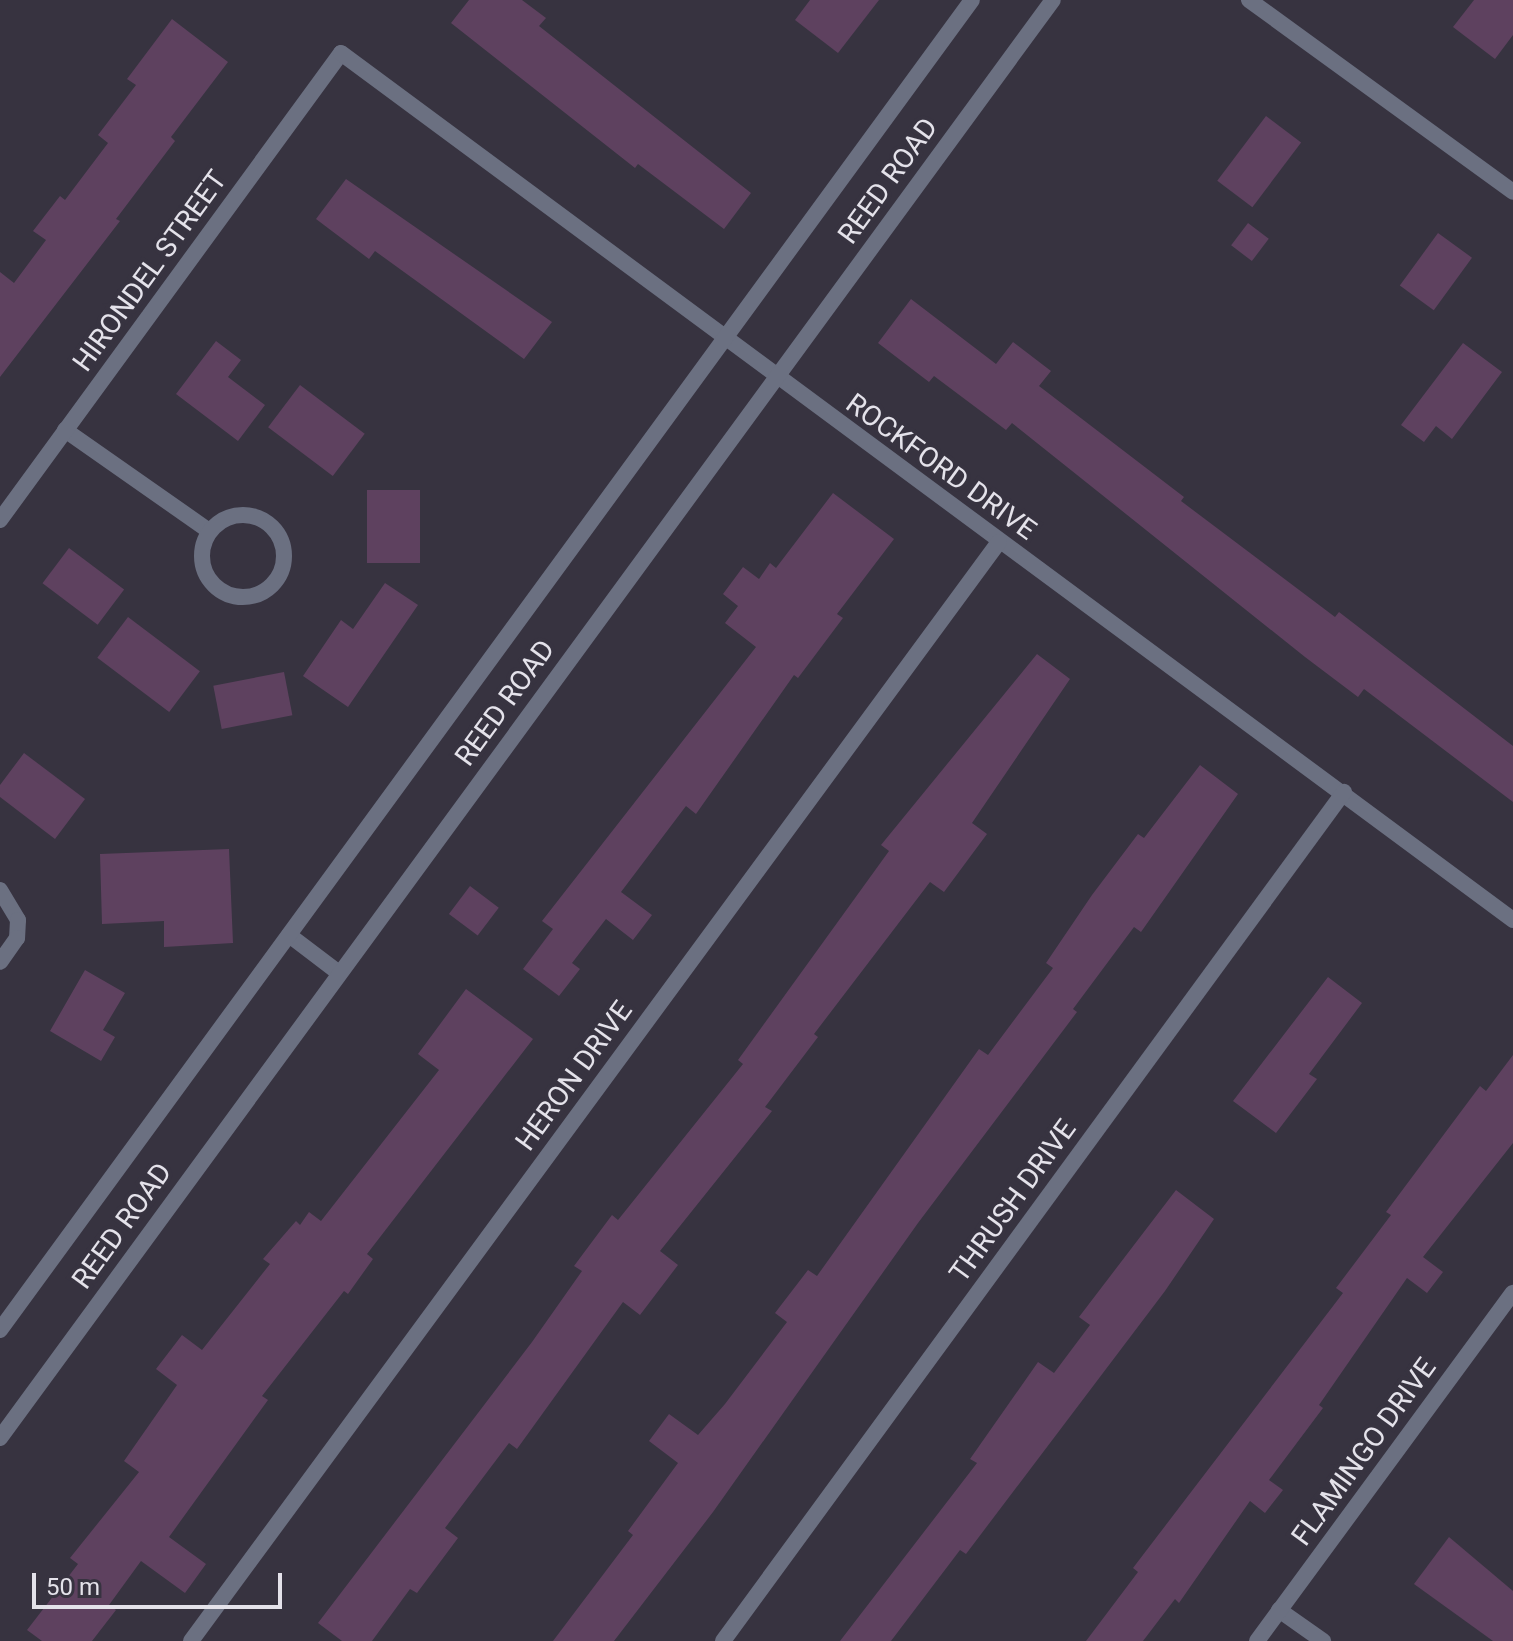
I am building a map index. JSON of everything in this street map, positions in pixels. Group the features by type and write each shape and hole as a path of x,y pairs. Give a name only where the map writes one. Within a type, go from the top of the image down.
{"street":[{"name":"REED ROAD","path":"0,1330 972,0"},
{"name":"REED ROAD","path":"0,1438 1053,0"},
{"path":"1249,0 1513,192"},
{"name":"ROCKFORD DRIVE","path":"341,53 724,340 1344,792 1513,920"},
{"name":"HIRONDEL STREET","path":"0,520 341,53"},
{"path":"65,430 209,531"},
{"path":"236,514 267,522 284,549 277,580 249,597 219,590 202,562 209,531 236,514"},
{"name":"HERON DRIVE","path":"191,1641 999,542"},
{"name":"THRUSH DRIVE","path":"723,1641 1344,792"},
{"path":"0,890 18,920 17,938 0,962"},
{"path":"289,935 339,973"},
{"name":"FLAMINGO DRIVE","path":"1257,1641 1513,1293"},
{"path":"1279,1610 1323,1641"}],"building":[{"path":"469,0 522,0 546,18 539,26 751,193 724,229 638,164 635,168 451,23"},
{"path":"810,0 879,0 838,53 795,20"},
{"path":"1474,0 1513,0 1513,35 1495,59 1453,27"},
{"path":"172,19 228,62 171,137 175,141 116,219 120,221 0,377 0,272 14,283 46,240 33,231 60,196 65,200 108,143 98,135 136,85 127,79"},
{"path":"1266,116 1301,142 1252,207 1217,181"},
{"path":"346,179 552,322 524,359 375,251 369,259 316,219"},
{"path":"1248,223 1269,239 1252,261 1231,245"},
{"path":"1438,233 1472,258 1434,310 1400,286"},
{"path":"911,299 996,364 1013,342 1051,371 1039,386 1184,497 1181,501 1335,617 1339,612 1513,746 1513,802 1364,689 1358,697 1305,657 1012,423 1006,430 934,376 929,382 878,343"},
{"path":"216,341 241,360 228,377 265,405 238,441 176,394"},
{"path":"1463,343 1502,372 1452,439 1436,426 1424,442 1401,425"},
{"path":"300,385 365,434 333,476 268,427"},
{"path":"367,490 420,490 420,563 367,563"},
{"path":"833,493 894,539 837,614 843,618 798,678 794,675 696,814 686,806 621,892 652,915 633,940 606,919 572,963 580,969 559,996 523,969 553,929 542,921 756,647 725,623 738,606 723,594 743,567 759,579 770,563 776,568"},
{"path":"69,548 124,590 98,625 43,583"},
{"path":"385,583 418,605 348,707 303,676 341,620 353,629"},
{"path":"128,617 200,671 169,712 97,658"},
{"path":"1037,654 1070,679 972,823 987,834 944,892 930,882 814,1034 818,1037 765,1107 772,1111 660,1251 678,1265 640,1315 623,1302 517,1449 509,1443 445,1528 458,1538 417,1593 410,1589 372,1641 342,1641 318,1623 532,1342 582,1271 574,1266 612,1215 618,1220 743,1064 738,1060 889,851 881,845"},
{"path":"284,672 292,715 222,729 213,686"},
{"path":"24,753 85,799 55,839 0,797 0,785"},
{"path":"1200,765 1238,794 1141,932 1134,927 1073,1009 1077,1012 918,1223 713,1512 614,1641 553,1641 633,1535 628,1531 678,1463 649,1441 669,1414 698,1435 725,1404 787,1322 775,1313 808,1270 817,1276 979,1049 988,1055 1053,968 1046,963 1092,895 1138,834 1144,838"},
{"path":"229,849 233,943 164,947 164,921 102,924 100,854"},
{"path":"470,886 499,908 478,936 449,914"},
{"path":"85,970 125,993 103,1030 115,1037 101,1061 50,1031"},
{"path":"1328,977 1362,1003 1309,1074 1317,1079 1276,1133 1233,1101"},
{"path":"466,989 533,1039 367,1254 373,1259 348,1294 344,1291 262,1396 268,1400 169,1537 206,1564 185,1593 141,1561 109,1605 116,1610 92,1641 42,1641 27,1630 78,1564 70,1558 139,1472 124,1461 177,1385 156,1369 182,1335 202,1350 270,1264 263,1259 296,1221 300,1225 309,1212 321,1221 439,1070 418,1054"},
{"path":"1513,1055 1513,1143 1423,1257 1443,1272 1427,1293 1407,1278 1319,1405 1323,1408 1269,1480 1283,1490 1265,1513 1250,1501 1179,1603 1175,1599 1143,1641 1086,1641 1138,1572 1133,1568 1343,1293 1336,1288 1391,1215 1386,1212 1480,1086 1486,1091"},
{"path":"1176,1190 1214,1219 1165,1291 966,1554 960,1550 891,1641 840,1641 977,1463 970,1459 1038,1362 1054,1373 1090,1325 1079,1317"},
{"path":"1449,1537 1513,1591 1513,1641 1493,1641 1414,1584"}]}
